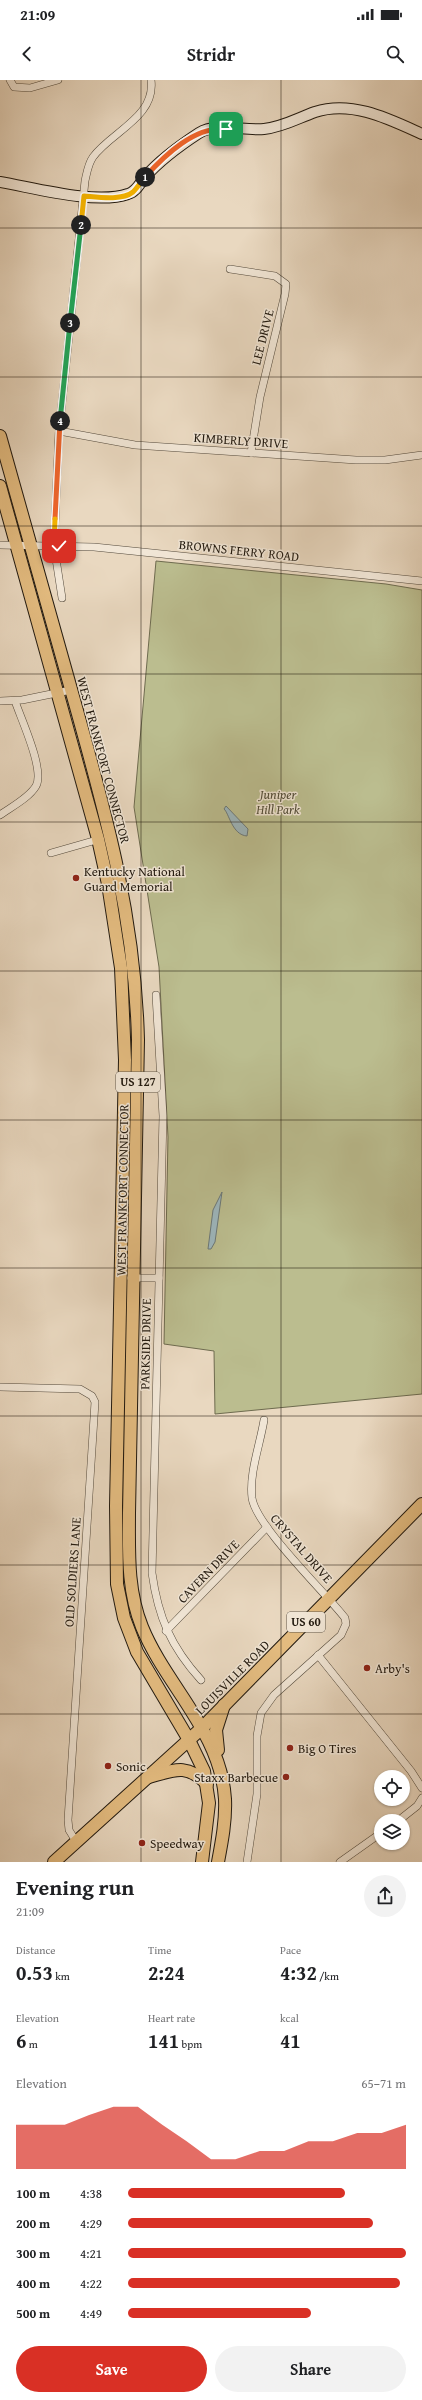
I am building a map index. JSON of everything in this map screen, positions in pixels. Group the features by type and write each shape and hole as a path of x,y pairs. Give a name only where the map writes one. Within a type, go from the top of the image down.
{"main road":[{"path":"0,182 102,198 131,193 154,167 177,148 207,130 270,128 321,110 343,108 378,115 422,134"},
{"name":"WEST FRANKFORT CONNECTOR","path":"0,436 111,836 128,921 137,1000 138,1060 129,1520 130,1580 136,1611 148,1640 202,1728"},
{"name":"WEST FRANKFORT CONNECTOR","path":"0,486 98,839 114,920 124,1005 125,1060 115,1539 117,1589 124,1618 137,1652 189,1740"},
{"name":"LOUISVILLE ROAD","path":"54,1862 149,1778 202,1728 422,1504"},
{"path":"218,1760 219,1752 216,1730 224,1705"},
{"name":"US 127","path":"202,1728 218,1760 223,1782 225,1806 218,1862"},
{"name":"US 127","path":"189,1740 200,1762 207,1784 209,1815 202,1862"},
{"path":"149,1778 178,1770 188,1770 195,1773 207,1784"}],"street":[{"path":"10,80 14,86 23,89 58,80"},
{"path":"62,598 54,546 59,431 84,196 90,162 106,143 142,111 150,96 151,80"},
{"name":"LEE DRIVE","path":"230,269 275,276 286,284 285,294 260,397 251,453"},
{"name":"KIMBERLY DRIVE","path":"59,431 135,445 371,461 422,455"},
{"name":"BROWNS FERRY ROAD","path":"0,545 54,546 163,554 422,582"},
{"path":"0,701 15,701 58,694 71,690"},
{"path":"0,815 31,792 38,779 36,763 15,701"},
{"path":"51,853 111,836"},
{"name":"PARKSIDE DRIVE","path":"156,995 163,1116 152,1573 156,1602 166,1631 179,1653 201,1680"},
{"path":"121,1278 159,1278"},
{"name":"OLD SOLDIERS LANE","path":"0,1387 80,1390 92,1396 95,1402 68,1820 69,1830 76,1842"},
{"name":"CRYSTAL DRIVE","path":"264,1420 252,1490 254,1507 266,1527 330,1598 345,1618 346,1624 341,1635 318,1655"},
{"name":"CAVERN DRIVE","path":"166,1631 266,1527"},
{"path":"247,1862 257,1794 257,1728 261,1713 274,1695 318,1655 411,1771 422,1788"},
{"path":"407,1814 417,1806 422,1798"},
{"path":"340,1862 374,1838"}],"green space":[{"name":"Juniper Hill Park","path":"156,561 386,584 422,590 422,1394 215,1414 214,1351 164,1344 168,1137 159,967 134,807"}],"water":[{"path":"226,806 248,829 247,836 242,835 234,828 224,809"},
{"path":"222,1192 215,1242 211,1249 208,1249 213,1210"}],"place":[{"name":"Kentucky National Guard Memorial","path":"76,878"},
{"name":"Arby's","path":"367,1668"},
{"name":"Big O Tires","path":"290,1748"},
{"name":"Sonic","path":"108,1766"},
{"name":"Staxx Barbecue","path":"286,1777"},
{"name":"Speedway","path":"142,1843"}],"route":[{"path":"59,546 54,546 59,431 84,196 102,198 131,193 154,167 177,148 199,133 211,129 226,129"}]}
